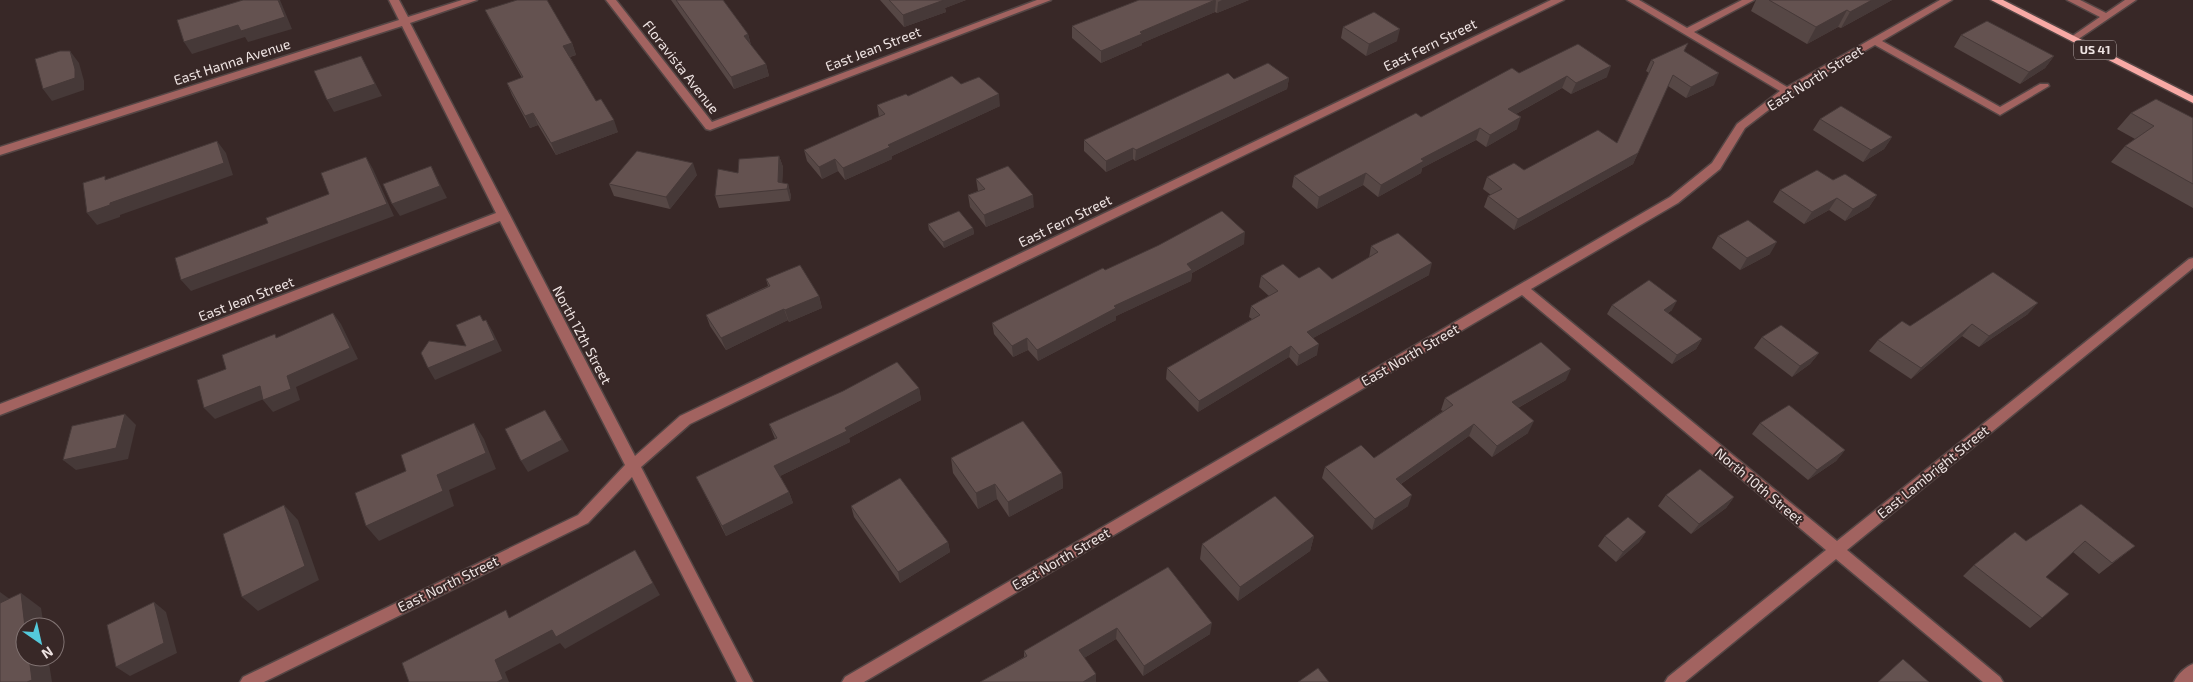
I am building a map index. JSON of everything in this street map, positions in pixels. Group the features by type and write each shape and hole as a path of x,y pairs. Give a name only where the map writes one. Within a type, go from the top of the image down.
{"main road":[{"name":"US 41","path":"1996,0 2193,100"}],"street":[{"name":"North 12th Street","path":"394,0 745,682"},
{"name":"East Hanna Avenue","path":"0,151 472,0"},
{"name":"Floravista Avenue","path":"611,0 710,127"},
{"name":"East Jean Street","path":"710,127 1046,0"},
{"name":"East Fern Street","path":"633,466 685,420 1559,0"},
{"path":"1632,0 1787,91"},
{"path":"1687,32 1749,0"},
{"name":"East North Street","path":"850,682 1674,200 1716,166 1741,126 1787,91 1947,0"},
{"path":"2072,0 2107,17"},
{"path":"2074,39 2131,0"},
{"path":"1874,41 2000,112 2044,86"},
{"name":"East Jean Street","path":"0,410 503,215"},
{"name":"East Lambright Street","path":"1673,682 2193,262"},
{"name":"North 10th Street","path":"1523,289 1995,682"},
{"name":"East North Street","path":"248,682 583,519 633,466"},
{"path":"2182,682 2193,671"}],"building":[{"path":"243,0 278,0 285,17 241,31 238,25 184,42 177,20"},
{"path":"517,0 547,0 572,43 563,46 596,101 601,99 614,120 551,143 533,113 525,116 507,83 523,77 485,10"},
{"path":"676,0 723,0 748,34 744,36 766,64 731,77"},
{"path":"889,0 944,0 903,15"},
{"path":"1139,0 1215,0 1101,51 1072,26"},
{"path":"1769,0 1872,0 1850,12 1847,10 1816,27"},
{"path":"1374,12 1400,29 1369,44 1343,27"},
{"path":"1987,21 2054,56 2029,72 1961,35"},
{"path":"1688,43 1684,51 1719,73 1691,87 1673,75 1638,153 1518,219 1488,196 1502,189 1487,177 1514,163 1524,170 1598,130 1617,143 1654,62 1651,60"},
{"path":"1578,44 1611,66 1576,83 1567,76 1508,109 1521,117 1490,135 1480,128 1421,159 1424,161 1381,185 1366,173 1319,197 1294,176 1416,113 1421,117 1512,68 1519,73"},
{"path":"60,51 70,51 75,69 75,78 43,89 35,59"},
{"path":"361,56 375,84 327,100 314,71"},
{"path":"1268,63 1289,78 1136,150 1133,148 1106,161 1084,140 1228,73 1234,79"},
{"path":"952,76 961,84 979,77 999,94 843,168 835,159 819,167 804,150 885,114 877,105 906,94 908,96"},
{"path":"2156,99 2193,118 2193,184 2125,146 2154,126 2131,113"},
{"path":"1841,106 1892,137 1871,150 1820,119"},
{"path":"217,141 224,163 110,203 110,205 87,213 83,183 105,176 105,180"},
{"path":"637,151 693,163 666,197 609,184"},
{"path":"779,156 778,182 788,184 787,189 715,196 718,169 738,173 739,159"},
{"path":"366,157 387,204 181,280 175,258 268,223 266,218 329,194 321,173"},
{"path":"431,166 440,186 392,204 383,184"},
{"path":"1008,166 1033,195 984,215 968,195 985,189 976,179"},
{"path":"1817,170 1833,180 1845,174 1877,195 1853,209 1837,198 1812,212 1780,190"},
{"path":"959,211 973,228 943,242 928,224"},
{"path":"1222,211 1245,232 1187,264 1192,270 1114,306 1116,308 1037,350 1027,338 1012,346 992,323 1103,268 1105,270 1159,245"},
{"path":"1748,220 1777,242 1747,258 1718,236"},
{"path":"1398,233 1432,263 1307,332 1319,344 1299,355 1291,346 1199,401 1167,368 1260,315 1251,306 1278,291 1261,276 1283,264 1299,278 1319,267 1332,279 1378,252 1371,246"},
{"path":"800,265 819,296 784,309 721,338 706,315 770,286 766,279"},
{"path":"1993,272 2038,303 1989,336 1972,324 1921,368 1878,340 1902,321 1910,326"},
{"path":"1649,280 1677,301 1664,310 1702,339 1677,355 1612,305"},
{"path":"333,313 350,348 287,376 291,389 263,400 260,386 204,408 197,380 226,369 222,355 275,334 276,338"},
{"path":"480,315 483,321 486,320 495,340 428,368 421,353 429,341 466,346 456,325"},
{"path":"1781,325 1819,353 1800,366 1762,337"},
{"path":"1541,342 1571,369 1512,402 1534,421 1497,446 1474,424 1396,479 1412,495 1375,519 1325,467 1361,445 1374,458 1453,405 1445,398"},
{"path":"897,362 919,388 845,428 847,431 774,466 789,492 722,526 696,477 777,438 769,424 843,391"},
{"path":"1789,405 1845,450 1817,470 1760,423"},
{"path":"545,410 562,440 521,461 505,429"},
{"path":"125,414 116,448 63,460 72,426"},
{"path":"1023,421 1062,473 1008,502 995,484 976,493 951,458"},
{"path":"474,423 486,453 437,475 443,491 366,526 355,493 406,471 401,455"},
{"path":"1700,469 1734,497 1699,524 1666,495"},
{"path":"900,478 948,542 898,572 851,506"},
{"path":"1275,496 1314,536 1240,587 1202,544"},
{"path":"2081,504 2135,546 2112,563 2085,541 2046,577 2069,594 2042,618 1974,565 2015,532 2026,541"},
{"path":"284,505 305,566 242,597 223,534"},
{"path":"1628,517 1646,532 1623,552 1605,536"},
{"path":"635,550 653,583 556,637 552,630 495,660 503,679 497,682 409,682 402,663 506,610 509,618"},
{"path":"1168,567 1212,623 1144,666 1117,628 1079,650 1096,674 1083,682 980,682 1027,656 1024,651"},
{"path":"21,593 24,617 15,617 15,667 30,667 32,680 27,682 0,682 0,603"},
{"path":"154,602 164,643 116,667 107,625"},
{"path":"1903,659 1929,682 1878,682"},
{"path":"1318,668 1329,682 1298,682"}]}
